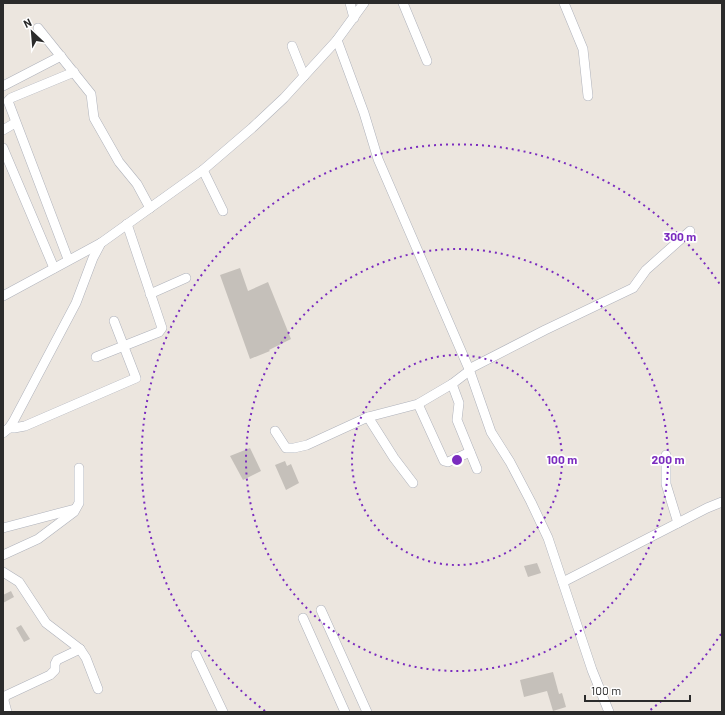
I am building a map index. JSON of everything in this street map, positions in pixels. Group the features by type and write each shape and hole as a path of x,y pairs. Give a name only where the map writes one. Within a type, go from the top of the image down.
{"street":[{"path":"350,3 354,18"},
{"path":"4,293 100,243 203,170 279,103 337,40 364,3"},
{"path":"403,3 427,61"},
{"path":"564,3 583,49 588,96"},
{"path":"38,28 91,94 94,118 119,162 137,184 150,208"},
{"path":"337,40 364,113 378,159 469,370 491,432 510,462 548,538 592,670 609,712"},
{"path":"292,46 304,76"},
{"path":"3,86 61,56"},
{"path":"68,259 15,123 8,100 74,72"},
{"path":"3,130 15,123"},
{"path":"3,148 54,268"},
{"path":"203,170 223,211"},
{"path":"96,357 159,332 162,328 127,224"},
{"path":"275,431 286,448 294,448 324,438 368,417 418,404 452,384 469,370 633,288 646,270 690,230"},
{"path":"6,430 76,302 100,243"},
{"path":"150,294 186,278"},
{"path":"6,430 25,426 136,378 114,321"},
{"path":"452,384 459,403 457,420 477,469"},
{"path":"418,404 444,462 448,462 470,452"},
{"path":"368,417 394,458 413,483"},
{"path":"666,455 666,484 678,523"},
{"path":"3,555 38,539 77,509 79,468"},
{"path":"563,582 711,506 722,502"},
{"path":"3,528 77,509"},
{"path":"3,572 19,582 46,623 80,649 86,658 98,689"},
{"path":"322,610 367,712"},
{"path":"303,618 345,712"},
{"path":"7,712 4,701 5,696 50,675 55,670 57,660 80,649"},
{"path":"196,655 223,712"}],"building":[{"path":"240,268 248,291 268,282 291,339 269,350 270,351 250,359 220,275"},
{"path":"250,448 261,471 243,480 230,456"},
{"path":"285,461 287,466 291,464 299,483 286,490 275,465"},
{"path":"537,563 541,573 528,577 524,566"},
{"path":"11,591 14,597 3,603 3,595"},
{"path":"21,625 30,639 24,642 16,628"},
{"path":"553,672 559,694 562,693 566,707 553,711 547,691 524,697 520,680"}]}
